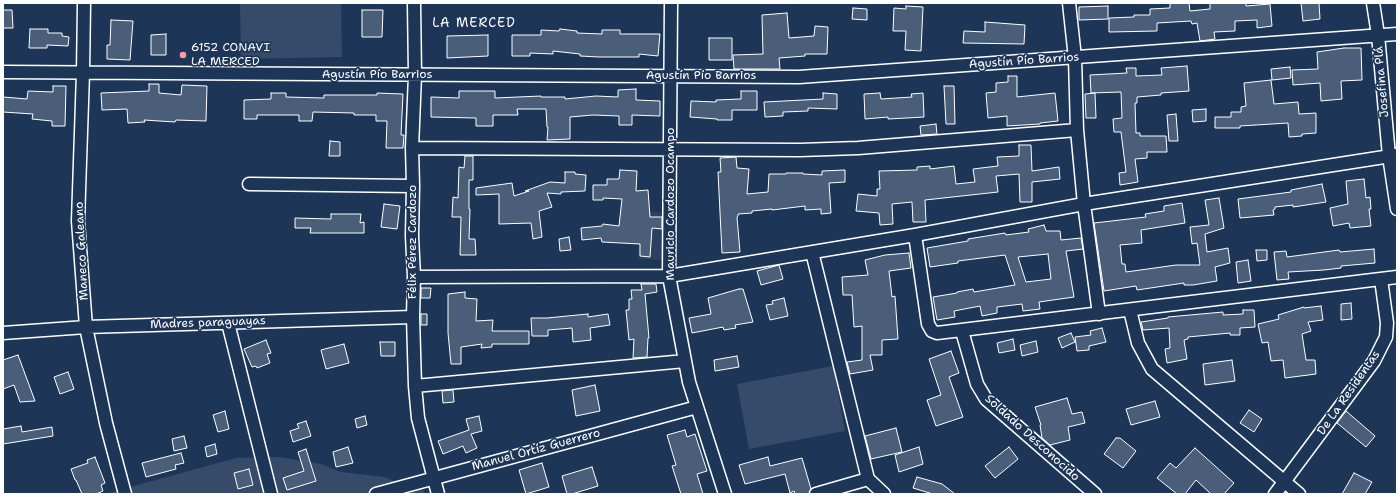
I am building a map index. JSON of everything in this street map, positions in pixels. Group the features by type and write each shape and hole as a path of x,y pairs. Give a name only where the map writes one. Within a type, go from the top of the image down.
{"street":[{"name":"Maneco Galeano","path":"84,3 78,221 86,327 106,423 125,494"},
{"name":"Félix Pérez Cardozo","path":"414,3 415,75 412,148 412,236 415,386 418,418 438,494"},
{"name":"Mauricio Cardozo Ocampo","path":"671,3 669,276 689,382 725,494"},
{"path":"1069,3 1075,58 1077,130 1084,204 1099,314"},
{"name":"Josefina Plá","path":"1373,3 1393,156 1397,209"},
{"name":"Agustín Pío Barrios","path":"3,72 799,76 1075,58 1397,34"},
{"path":"412,148 800,150 858,148 1077,130"},
{"path":"414,277 669,276 915,235 1084,204 1393,156"},
{"path":"249,184 413,186"},
{"path":"915,235 928,324 932,331 937,333 1397,277"},
{"path":"812,252 868,478 884,494"},
{"name":"De La Residentas","path":"1276,494 1374,361 1386,337 1387,323 1381,279"},
{"path":"1130,310 1138,343 1152,369 1299,494"},
{"name":"Madres paraguayas","path":"3,333 86,327 413,317"},
{"path":"228,323 271,494"},
{"name":"Soldado Desconocido","path":"962,330 977,384 986,399 1095,494"},
{"path":"415,386 685,361"},
{"name":"Manuel Ortíz Guerrero","path":"376,494 697,407"},
{"path":"816,494 868,478"}],"shaded area":[{"path":"240,3 341,3 342,57 241,59"},
{"path":"641,212 668,212 666,260 638,259"},
{"path":"833,366 845,431 749,449 737,384"},
{"path":"279,457 321,464 341,472 384,477 405,485 412,491 422,489 426,494 105,494 236,458"}],"building":[{"path":"1170,3 1189,3 1190,11 1210,9 1210,3 1246,3 1246,6 1270,4 1272,26 1257,28 1257,20 1235,21 1235,31 1214,32 1215,39 1200,41 1197,23 1192,24 1191,21 1157,23 1157,31 1109,32 1109,18 1150,15 1150,9 1170,8"},
{"path":"1301,3 1319,3 1320,19 1303,21"},
{"path":"906,6 923,7 921,51 905,50 906,31 893,31 894,8 906,9"},
{"path":"1108,6 1108,19 1079,20 1079,7"},
{"path":"853,8 867,9 867,20 852,19"},
{"path":"3,10 12,10 13,28 3,28"},
{"path":"362,10 383,10 382,37 362,37"},
{"path":"787,13 789,38 814,36 815,26 828,27 827,54 805,54 805,56 779,58 780,69 734,69 733,55 763,54 762,15"},
{"path":"111,20 133,21 130,60 107,59 107,45 110,45"},
{"path":"985,22 1025,25 1024,44 963,43 964,31 985,32"},
{"path":"30,29 48,29 48,33 62,33 62,36 69,37 68,46 47,45 47,48 29,48"},
{"path":"560,29 577,31 577,33 602,34 602,30 620,30 620,34 660,34 658,56 639,54 639,57 599,57 580,56 580,54 553,51 553,54 530,53 530,56 512,56 512,35 541,35 541,30 559,31"},
{"path":"166,34 166,55 151,55 151,35"},
{"path":"488,35 488,56 447,58 447,36"},
{"path":"709,38 732,38 732,60 709,60"},
{"path":"1344,48 1361,48 1362,80 1341,81 1342,99 1321,101 1320,83 1293,85 1292,70 1318,69 1317,52"},
{"path":"1187,66 1189,91 1161,93 1161,95 1137,97 1137,103 1135,103 1136,133 1140,133 1140,136 1166,136 1167,152 1147,152 1147,158 1135,159 1138,182 1120,185 1119,173 1126,172 1121,132 1114,132 1113,119 1122,118 1121,92 1091,93 1090,75 1127,73 1126,68 1136,68 1136,76 1162,75 1161,68"},
{"path":"1290,67 1291,78 1272,80 1271,69"},
{"path":"1008,76 1017,76 1017,97 1055,93 1058,121 1040,124 1007,126 1007,116 988,118 986,93 996,92 996,83 1008,82"},
{"path":"1271,80 1274,104 1298,102 1299,114 1316,113 1316,133 1289,137 1288,123 1240,126 1240,128 1215,128 1215,117 1231,117 1231,112 1241,112 1241,107 1246,106 1244,83"},
{"path":"149,84 159,84 159,93 181,95 182,85 207,86 206,121 176,120 175,122 144,120 145,122 128,123 127,109 102,110 101,93 149,91"},
{"path":"53,86 66,86 65,126 52,126 52,121 32,119 33,114 3,112 3,97 27,99 28,91 53,92"},
{"path":"944,86 954,86 955,124 946,124"},
{"path":"636,89 636,100 660,101 660,116 632,115 632,125 619,125 619,116 593,115 570,117 570,139 547,140 548,127 546,109 517,109 518,115 493,115 493,126 476,126 476,118 431,117 431,97 459,98 459,91 495,91 495,98 541,96 565,97 565,99 596,96 618,97 618,90"},
{"path":"741,91 757,91 757,110 732,110 732,120 690,117 691,101 716,102 716,100 741,99"},
{"path":"271,93 286,93 286,97 324,98 324,95 377,95 377,93 403,94 401,135 404,135 403,148 386,148 387,121 376,121 376,115 313,112 312,121 299,121 299,115 257,115 257,119 244,119 244,100 271,99"},
{"path":"823,93 837,94 837,109 808,108 808,111 783,112 783,116 765,117 764,102 823,99"},
{"path":"880,93 881,99 912,97 911,94 923,93 924,117 888,119 888,117 865,119 864,94"},
{"path":"1095,93 1096,118 1086,118 1085,94"},
{"path":"1206,109 1206,121 1193,122 1192,110"},
{"path":"1176,114 1178,141 1169,141 1167,115"},
{"path":"936,124 937,134 921,135 920,126"},
{"path":"330,141 340,142 340,156 329,156"},
{"path":"1019,145 1031,145 1032,171 1059,167 1060,179 1032,182 1032,202 1020,202 1019,174 996,176 998,192 925,200 926,222 913,222 912,202 892,204 893,224 880,225 879,213 856,211 858,194 877,196 877,189 880,189 879,171 917,170 917,167 930,166 930,169 954,166 956,184 975,182 973,169 998,166 997,157 1019,156"},
{"path":"465,156 473,156 473,180 469,180 469,239 475,239 476,255 460,255 461,217 452,217 453,197 458,198 459,167 464,168"},
{"path":"736,157 737,168 749,169 747,194 768,192 769,174 803,173 822,175 822,171 845,170 845,182 829,183 831,213 821,214 821,209 805,210 805,206 752,211 752,213 738,214 740,252 722,253 718,172 721,172 720,158"},
{"path":"620,170 637,171 636,191 648,190 650,217 662,217 662,229 652,228 650,257 640,256 640,244 602,242 601,238 582,240 581,228 602,226 603,224 619,226 622,199 603,198 603,200 593,200 593,185 607,185 607,179 619,179"},
{"path":"565,172 575,172 575,174 586,175 585,191 561,192 561,194 547,193 552,207 539,211 542,237 533,239 531,223 499,224 499,194 476,195 476,188 512,183 514,196 550,182 565,183"},
{"path":"1364,179 1366,198 1370,197 1371,209 1369,209 1371,226 1350,228 1349,223 1333,226 1330,208 1348,204 1346,181"},
{"path":"1322,184 1326,202 1293,207 1293,205 1275,207 1273,210 1274,215 1240,218 1238,199 1291,192 1291,190"},
{"path":"1219,198 1224,228 1205,234 1207,252 1228,248 1230,263 1215,267 1217,281 1193,285 1184,285 1184,283 1137,290 1136,286 1104,291 1094,223 1146,217 1145,214 1164,211 1164,206 1182,203 1185,223 1141,230 1142,243 1120,245 1122,264 1125,264 1126,272 1176,265 1200,265 1197,243 1192,244 1190,227 1209,225 1205,200"},
{"path":"384,204 400,206 397,229 381,227"},
{"path":"331,214 361,214 360,223 364,222 364,233 310,233 311,228 295,228 295,218 331,219"},
{"path":"1044,225 1046,231 1060,231 1061,240 1081,238 1083,249 1066,251 1074,297 1039,302 1040,309 1023,311 1022,304 997,307 997,313 982,316 980,306 954,311 955,317 937,320 933,297 973,289 974,292 1015,285 1005,255 958,261 958,263 930,267 927,248 1005,233 1006,235 1029,232 1028,229","holes":["1048,254 1051,279 1026,282 1018,257"]},
{"path":"569,237 571,250 560,251 559,239"},
{"path":"1374,249 1375,263 1341,266 1341,268 1324,270 1288,272 1289,279 1277,280 1274,252 1286,251 1287,257 1339,250 1340,252"},
{"path":"1256,250 1267,250 1267,260 1257,261"},
{"path":"909,253 911,268 889,271 892,297 895,296 898,339 882,340 882,355 870,355 873,370 850,374 847,362 862,360 862,326 854,327 852,295 843,295 842,277 868,275 865,260 885,255"},
{"path":"1248,260 1251,281 1238,283 1236,262"},
{"path":"779,265 783,279 761,285 757,271"},
{"path":"641,284 656,284 657,292 645,294 649,338 647,357 633,358 634,339 629,340 626,310 629,310 629,299 632,299 631,290 642,290"},
{"path":"421,288 431,288 430,298 421,298"},
{"path":"743,289 753,322 735,325 736,328 724,330 723,327 692,333 689,318 711,314 708,298"},
{"path":"465,292 465,298 477,299 476,321 493,320 492,331 529,331 529,344 492,344 492,347 481,348 482,344 461,347 461,364 451,364 448,333 448,294"},
{"path":"784,298 788,316 770,320 766,305 773,304 772,301"},
{"path":"1351,303 1352,319 1341,320 1341,304"},
{"path":"1321,306 1323,320 1308,322 1311,331 1302,334 1306,360 1315,360 1316,374 1285,378 1283,360 1271,361 1268,342 1262,343 1258,324 1279,319 1278,315 1304,307"},
{"path":"1243,310 1254,310 1255,327 1240,328 1240,335 1230,335 1230,333 1188,337 1188,339 1184,340 1187,359 1167,363 1165,349 1170,348 1169,328 1143,330 1141,322 1168,317 1223,312 1223,315 1243,314"},
{"path":"421,314 427,314 427,325 421,325"},
{"path":"588,314 588,317 608,314 610,325 590,328 591,340 573,342 572,328 548,330 548,336 532,336 531,318"},
{"path":"1102,328 1106,342 1089,346 1089,350 1077,351 1075,337 1091,335 1090,331"},
{"path":"1071,333 1075,342 1062,348 1058,338"},
{"path":"1013,339 1015,350 999,353 997,343"},
{"path":"266,340 271,353 267,354 270,363 257,368 256,366 252,367 244,349"},
{"path":"1036,341 1038,352 1022,356 1020,345"},
{"path":"380,342 395,342 395,356 381,356"},
{"path":"344,344 349,363 326,369 321,350"},
{"path":"951,351 959,373 949,377 963,417 936,426 927,400 941,395 929,359"},
{"path":"18,355 35,401 20,402 14,385 3,389 3,360"},
{"path":"737,356 739,367 715,371 714,360"},
{"path":"1232,360 1235,381 1205,385 1203,364"},
{"path":"68,372 74,389 60,394 54,377"},
{"path":"595,385 600,411 576,416 572,390"},
{"path":"453,390 454,402 443,403 442,391"},
{"path":"1067,398 1072,414 1082,412 1085,423 1068,427 1070,440 1050,445 1042,438 1041,425 1035,407"},
{"path":"1155,401 1160,417 1131,425 1126,409"},
{"path":"1249,410 1262,419 1254,432 1240,423"},
{"path":"225,411 229,429 218,432 213,415"},
{"path":"1346,411 1375,436 1366,447 1337,423"},
{"path":"365,416 367,425 357,428 355,419"},
{"path":"479,416 482,431 471,434 477,448 466,453 463,446 443,454 438,441 469,430 466,419"},
{"path":"306,421 311,436 293,442 290,431 299,428 297,424"},
{"path":"21,426 22,432 52,427 53,436 3,444 3,429"},
{"path":"896,428 902,452 871,459 865,436"},
{"path":"685,430 687,437 695,434 707,471 697,474 703,494 681,494 672,466 676,465 667,435"},
{"path":"184,436 187,448 174,451 172,439"},
{"path":"1116,438 1120,438 1136,451 1123,468 1104,454"},
{"path":"215,444 217,454 207,457 205,447"},
{"path":"348,447 353,463 336,467 333,452"},
{"path":"919,447 923,464 899,472 895,455"},
{"path":"1009,447 1018,459 995,478 985,466"},
{"path":"1195,448 1234,483 1224,494 1211,494 1196,480 1185,494 1177,494 1157,478 1170,463 1176,468"},
{"path":"306,449 316,481 287,490 283,478 304,471 298,452"},
{"path":"181,453 184,463 175,465 176,469 146,477 142,463"},
{"path":"95,457 105,483 101,485 103,491 96,494 82,494 71,469 88,463 87,460"},
{"path":"768,457 770,466 802,458 811,489 809,494 795,494 794,491 790,493 785,474 745,484 739,465"},
{"path":"542,463 549,487 526,494 519,470"},
{"path":"592,467 598,486 572,494 567,494 562,476"},
{"path":"249,469 253,485 238,489 234,473"},
{"path":"1354,473 1372,482 1365,494 1342,494"},
{"path":"917,477 942,484 955,494 933,494 913,488"}],"place":[{"name":"6152 CONAVI LA MERCED","path":"183,55"}],"district":[{"name":"LA MERCED","path":"474,24"}]}
